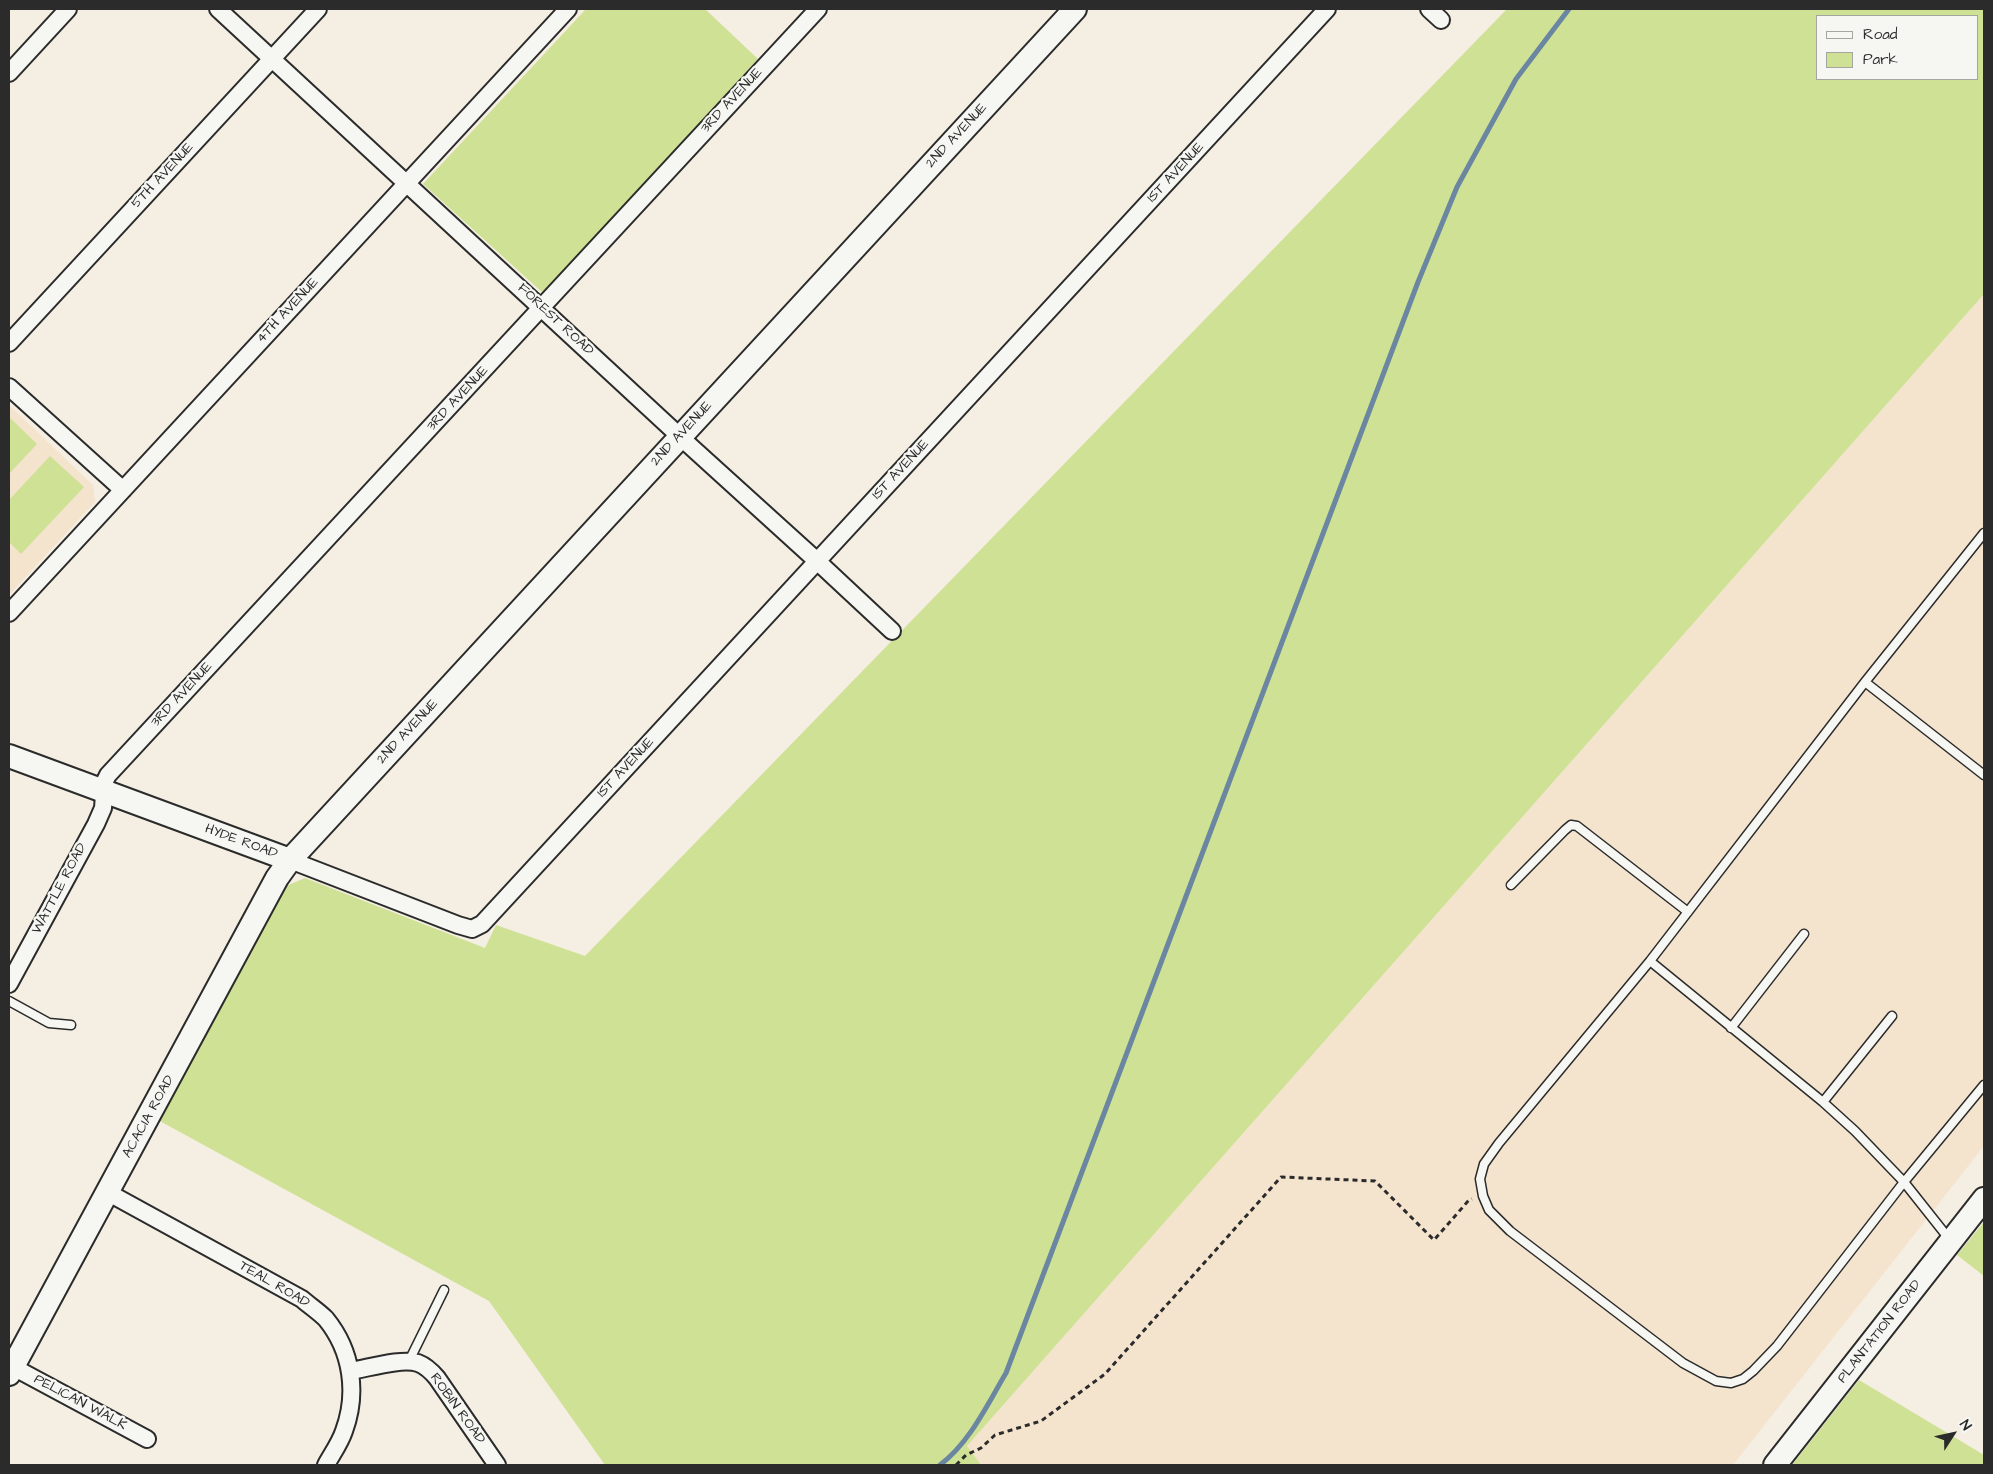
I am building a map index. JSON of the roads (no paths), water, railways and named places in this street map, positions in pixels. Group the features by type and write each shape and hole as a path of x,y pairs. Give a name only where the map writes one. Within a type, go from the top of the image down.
{"street":[{"path":"9,73 68,9"},
{"name":"FOREST ROAD","path":"218,9 892,631"},
{"name":"5TH AVENUE","path":"9,343 318,9"},
{"name":"4TH AVENUE","path":"9,613 568,9"},
{"name":"3RD AVENUE","path":"104,792 108,775 818,9"},
{"name":"2ND AVENUE","path":"290,860 1075,9"},
{"name":"1ST AVENUE","path":"472,929 482,924 1327,9"},
{"path":"1429,9 1441,20"},
{"path":"9,387 122,490"},
{"name":"HYDE ROAD","path":"9,756 472,929"},
{"name":"WATTLE ROAD","path":"9,984 96,824 103,808 104,792"},
{"name":"ACACIA ROAD","path":"11,1371 277,878 290,860"},
{"name":"TEAL ROAD","path":"107,1192 302,1299 324,1318 337,1334 345,1351 350,1370 352,1393 350,1414 343,1433 326,1465"},
{"name":"PLANTATION ROAD","path":"1775,1465 1984,1199"},
{"path":"350,1370 409,1361"},
{"name":"ROBIN ROAD","path":"409,1361 420,1364 437,1378 497,1465"},
{"name":"PELICAN WALK","path":"11,1371 147,1439"}],"lane":[{"path":"1984,533 1865,682 1650,961 1499,1143 1484,1164 1480,1179 1483,1196 1489,1210 1510,1231 1617,1314 1683,1364 1710,1378 1725,1383 1743,1379 1762,1363 1904,1182 1984,1085"},
{"path":"1865,682 1984,775"},
{"path":"1511,885 1571,825 1577,826 1688,912"},
{"path":"1731,1028 1804,934"},
{"path":"1650,961 1856,1131 1904,1182 1951,1242"},
{"path":"9,1001 49,1023 71,1025"},
{"path":"1823,1102 1892,1016"},
{"path":"409,1361 444,1290"}],"waterway":[{"path":"940,1465 951,1456 969,1434 1006,1373 1418,282 1457,187 1516,79 1569,9"}]}
